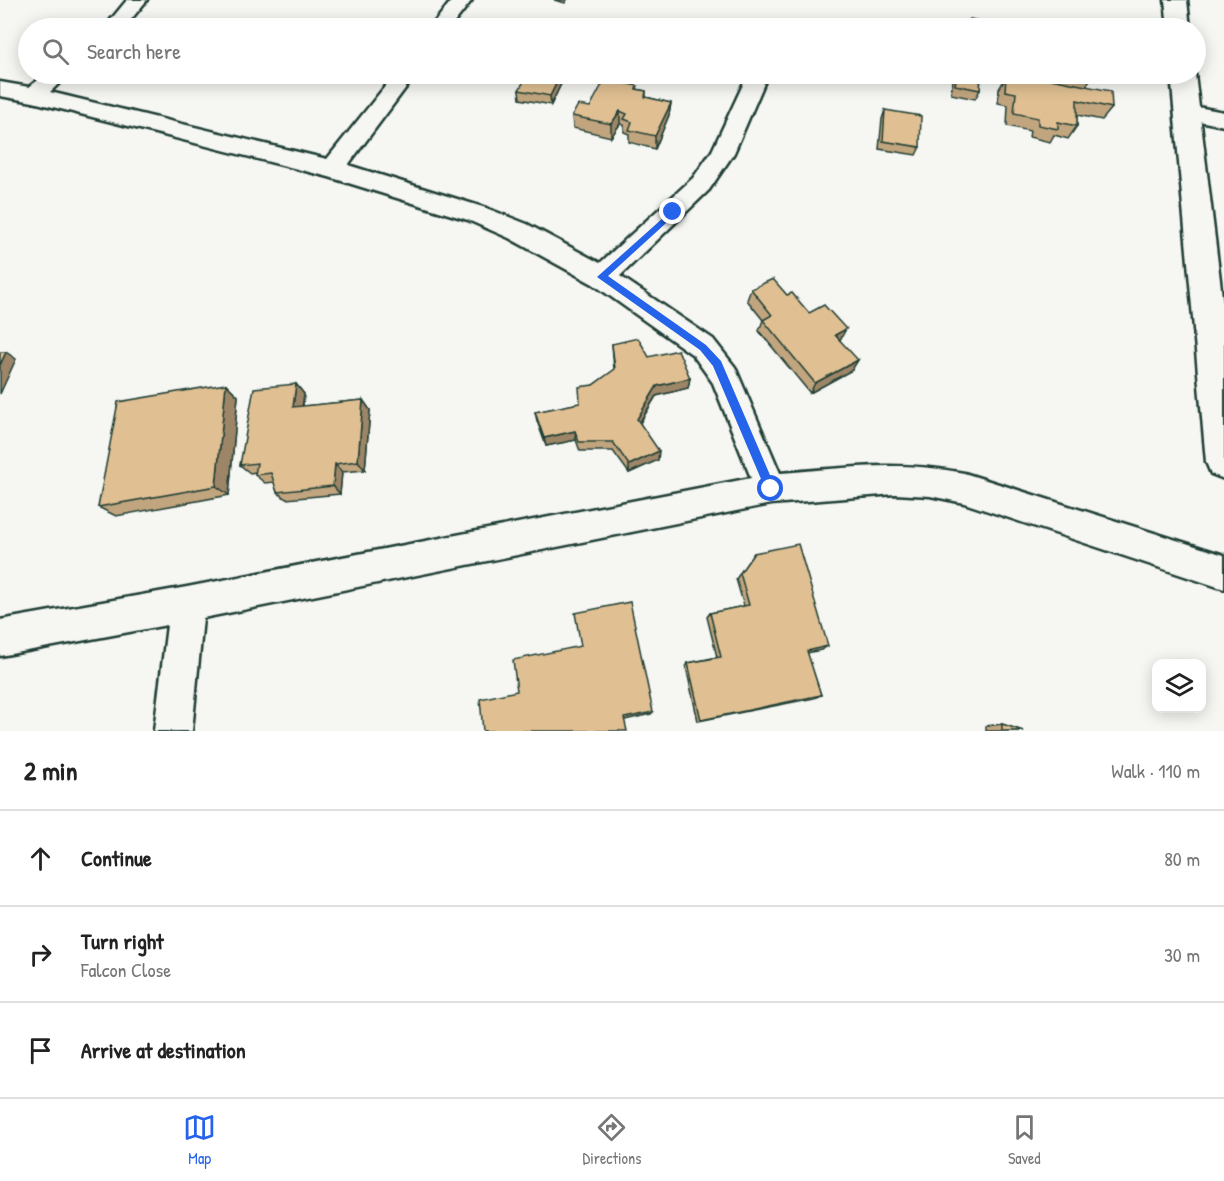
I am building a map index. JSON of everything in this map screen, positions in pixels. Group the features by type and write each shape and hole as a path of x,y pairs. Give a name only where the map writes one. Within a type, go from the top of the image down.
{"street":[{"path":"122,18 137,0"},
{"path":"448,18 462,0"},
{"path":"1176,0 1178,18"},
{"path":"33,95 47,84"},
{"path":"332,169 398,84"},
{"path":"602,277 701,184 722,153 753,84"},
{"path":"1184,84 1224,462"},
{"path":"0,89 33,95 332,169 477,214 518,231 602,277 703,347 717,364 771,489"},
{"path":"1188,112 1224,119"},
{"path":"0,638 187,604 771,489 895,479 930,481 964,488 1224,572"},
{"path":"173,731 187,604"}],"building":[{"path":"522,84 556,84 550,96 519,90"},
{"path":"602,84 638,86 636,89 646,91 645,97 671,103 655,136 629,130 632,122 624,119 627,114 620,111 611,124 572,116 578,105 590,107"},
{"path":"980,84 980,90 955,85"},
{"path":"1006,84 1076,84 1111,91 1112,108 1077,100 1077,126 1058,122 1058,129 1038,125 1038,118 1014,113 1016,93 1005,91"},
{"path":"885,110 921,116 920,147 883,141"},
{"path":"773,279 787,295 792,293 809,313 824,305 846,329 835,335 858,360 815,383 763,320 772,315 751,289"},
{"path":"638,338 649,357 678,350 690,378 657,386 637,419 659,451 629,465 613,442 579,442 575,431 544,438 535,412 580,403 579,387 593,385 615,369 612,344"},
{"path":"0,352 6,352 0,365"},
{"path":"226,384 216,486 98,507 118,402"},
{"path":"296,384 293,407 363,400 358,461 335,464 333,486 277,492 271,473 255,475 257,463 240,465 254,388"},
{"path":"798,544 828,646 807,651 821,695 701,720 688,663 721,657 710,613 749,605 740,573 754,553"},
{"path":"630,602 653,712 624,718 627,731 483,731 480,699 517,691 513,660 581,646 575,613"},
{"path":"1002,724 1023,731 1002,731"}],"route":[{"path":"673,212 602,277 703,347 717,364 771,489"}]}
